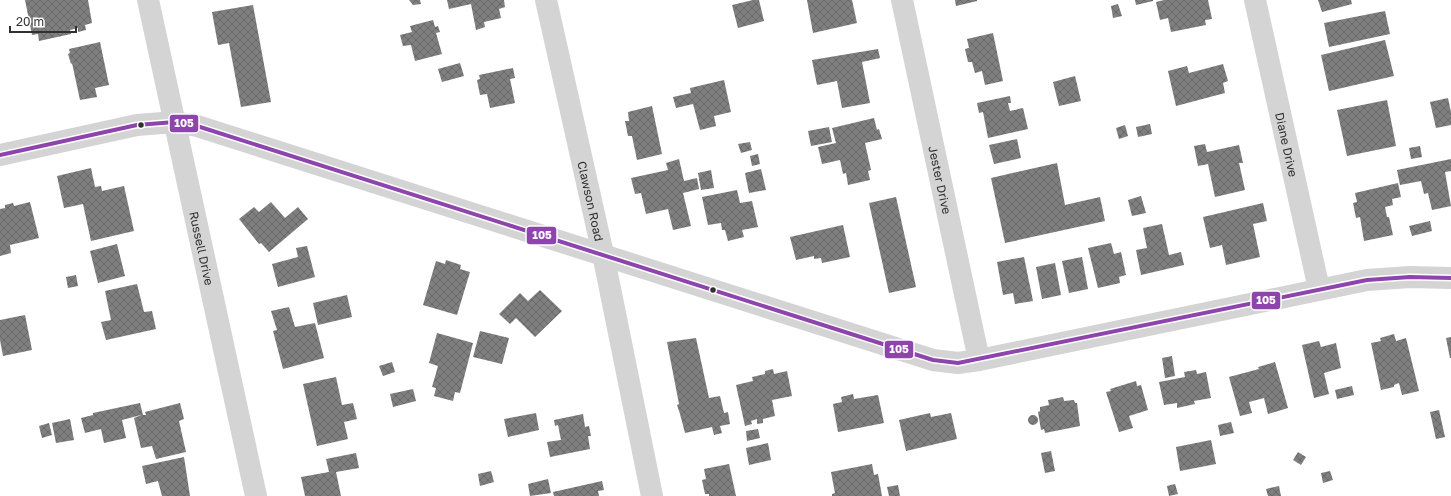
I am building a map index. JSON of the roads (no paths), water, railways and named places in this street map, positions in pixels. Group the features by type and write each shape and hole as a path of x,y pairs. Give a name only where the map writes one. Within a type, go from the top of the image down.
{"street":[{"name":"Russell Drive","path":"148,0 256,496"},
{"name":"Clawson Road","path":"546,0 603,254 652,496"},
{"name":"Jester Drive","path":"902,0 979,360"},
{"name":"Diane Drive","path":"1255,0 1319,289"},
{"path":"0,155 138,125 174,122 196,126 933,360 958,363 979,360 1319,289 1374,280 1410,277 1451,278"}]}
